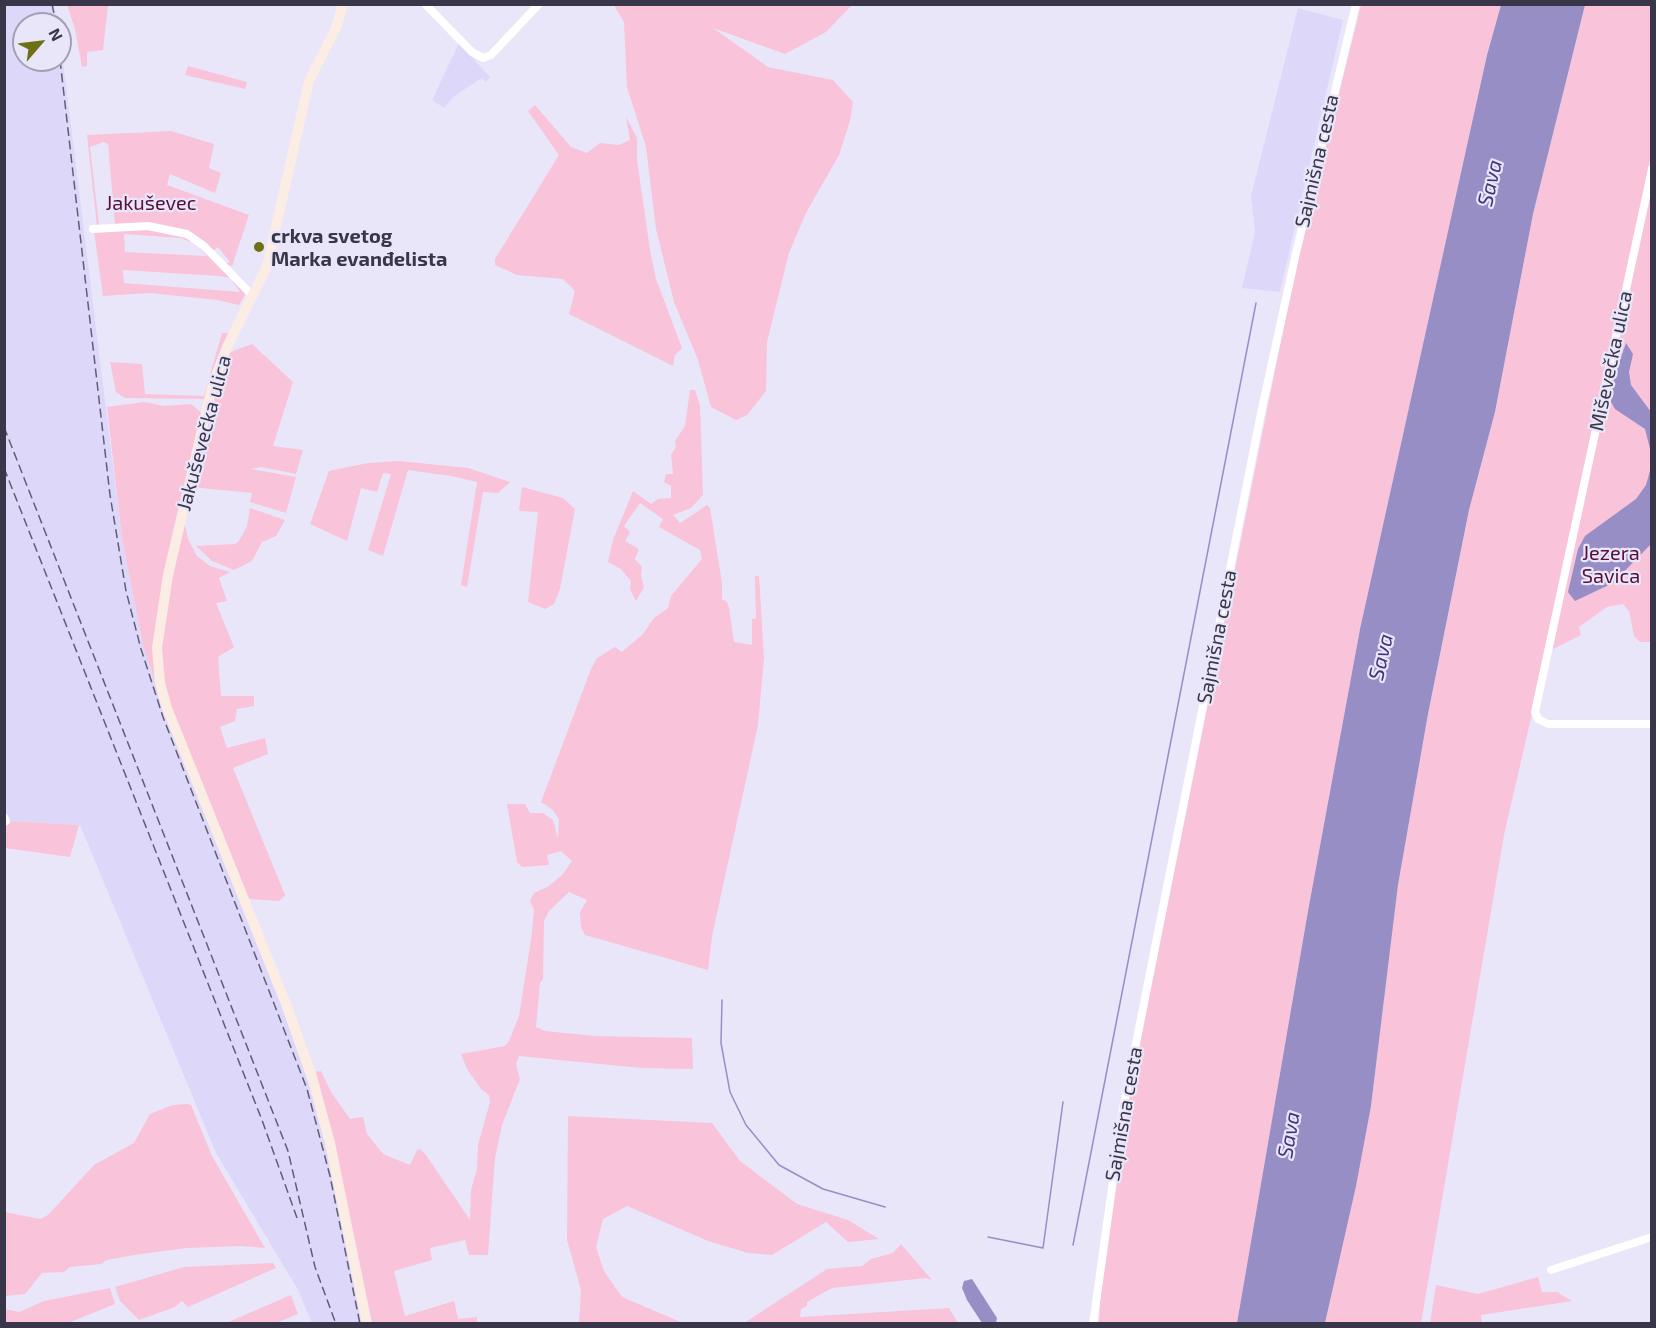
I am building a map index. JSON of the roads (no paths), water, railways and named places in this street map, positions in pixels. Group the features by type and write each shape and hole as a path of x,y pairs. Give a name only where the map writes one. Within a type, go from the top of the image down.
{"main road":[{"name":"Jakuševečka ulica","path":"343,4 336,28 309,81 271,253 227,347 213,383 168,575 157,638 160,683 173,725 309,1066 327,1132 368,1323"}],"street":[{"path":"425,4 472,52 483,58 491,55 539,4"},
{"name":"Sajmišna cesta","path":"1093,1323 1098,1273 1123,1109 1261,413 1298,242 1356,4"},
{"name":"Miševečka ulica","path":"1652,169 1535,712 1538,719 1548,724 1652,724"},
{"path":"93,229 148,226 186,234 204,246 252,295"},
{"path":"1551,1270 1652,1237"}],"water":[{"name":"Sava","path":"1501,5 1585,5 1533,214 1495,412 1469,510 1428,714 1398,885 1371,1106 1356,1186 1325,1323 1237,1323 1308,911 1360,629 1487,55"},
{"path":"1626,343 1633,354 1629,372 1631,385 1651,412 1651,453 1645,429 1615,409 1611,402 1614,378"},
{"path":"1651,467 1651,544 1613,583 1575,601 1568,592 1578,549 1585,536 1636,499 1646,485"},
{"path":"972,1279 997,1318 996,1323 982,1323 967,1300 962,1288 964,1281"}],"waterway":[{"path":"1073,1245 1256,303"},
{"path":"722,1000 721,1043 730,1092 746,1125 779,1165 823,1189 885,1207"},
{"path":"988,1237 1043,1248 1063,1102"}],"railway":[{"path":"52,4 54,12"},
{"path":"61,72 110,495 126,591 141,649 163,717 307,1089 330,1176 360,1324"},
{"path":"4,427 288,1151 315,1267 336,1324"},
{"path":"4,468 262,1120 297,1218"}],"place":[{"name":"crkva svetog Marka evanđelista","path":"259,247"}],"park label":[{"name":"Jakuševec","path":"151,203"},
{"name":"Jezera Savica","path":"1611,564"}]}
